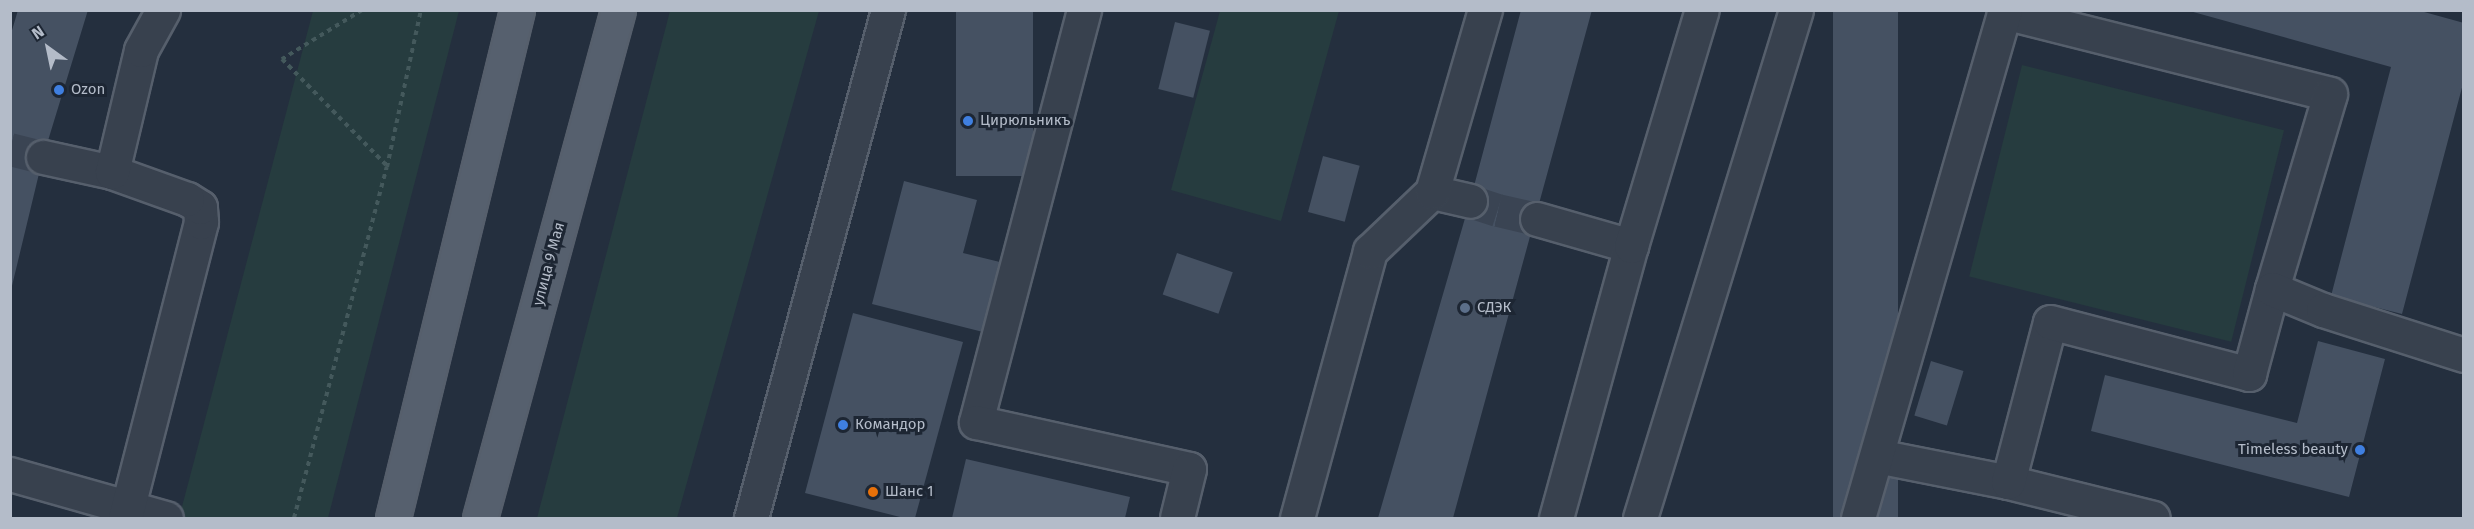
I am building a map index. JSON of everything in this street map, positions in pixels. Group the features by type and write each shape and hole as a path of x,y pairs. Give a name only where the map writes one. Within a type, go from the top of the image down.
{"main road":[{"path":"393,519 517,10"},
{"name":"улица 9 Мая","path":"480,519 618,10"}],"lane":[{"path":"112,172 141,50 163,10"},
{"path":"751,519 888,10"},
{"path":"1084,10 976,422 1189,469 1177,519"},
{"path":"1297,519 1370,251 1432,192 1485,10"},
{"path":"1556,519 1631,246 1702,10"},
{"path":"1640,519 1796,10"},
{"path":"1858,519 2004,11 2330,94 2249,374 2050,322 2008,482"},
{"path":"43,157 112,172 187,199 200,207 201,222 126,514"},
{"path":"1432,192 1470,201"},
{"path":"1537,219 1631,246"},
{"path":"2272,289 2323,310 2463,355"},
{"path":"1877,456 2008,482 2153,519"},
{"path":"10,474 126,514 166,519"}],"path":[{"path":"362,10 282,59 387,167"},
{"path":"294,519 387,167 421,10"}],"green space":[{"path":"313,11 459,11 328,518 179,518"},
{"path":"670,11 819,11 677,518 537,518"},
{"path":"1220,11 1339,11 1281,221 1171,190"},
{"path":"2022,65 2284,130 2231,342 1969,277"}],"building":[{"path":"18,10 88,10 43,157 11,290 10,37"},
{"path":"956,10 1033,10 1033,176 956,176"},
{"path":"1521,10 1592,10 1453,518 1378,518 1470,201"},
{"path":"1833,10 1898,10 1898,518 1833,518"},
{"path":"2186,10 2417,10 2464,23 2464,80 2402,314 2331,296 2391,67"},
{"path":"1175,22 1210,31 1193,98 1158,89"},
{"path":"1323,156 1360,166 1345,222 1308,212"},
{"path":"904,181 977,200 963,253 1004,263 987,333 872,304"},
{"path":"1177,253 1233,272 1218,314 1163,295"},
{"path":"853,313 963,342 915,518 904,518 805,493"},
{"path":"2318,341 2385,359 2349,497 2091,431 2105,375 2297,423"},
{"path":"1931,361 1964,371 1947,425 1914,416"},
{"path":"966,459 1130,497 1125,518 952,518"}],"tunnel":[{"path":"10,149 43,157"},
{"path":"1470,201 1537,219"}],"place":[{"name":"Ozon","path":"59,90"},
{"name":"Цирюльникъ","path":"968,121"},
{"name":"СДЭК","path":"1465,308"},
{"name":"Командор","path":"843,425"},
{"name":"Timeless beauty","path":"2360,450"},
{"name":"Шанс 1","path":"873,492"}]}
